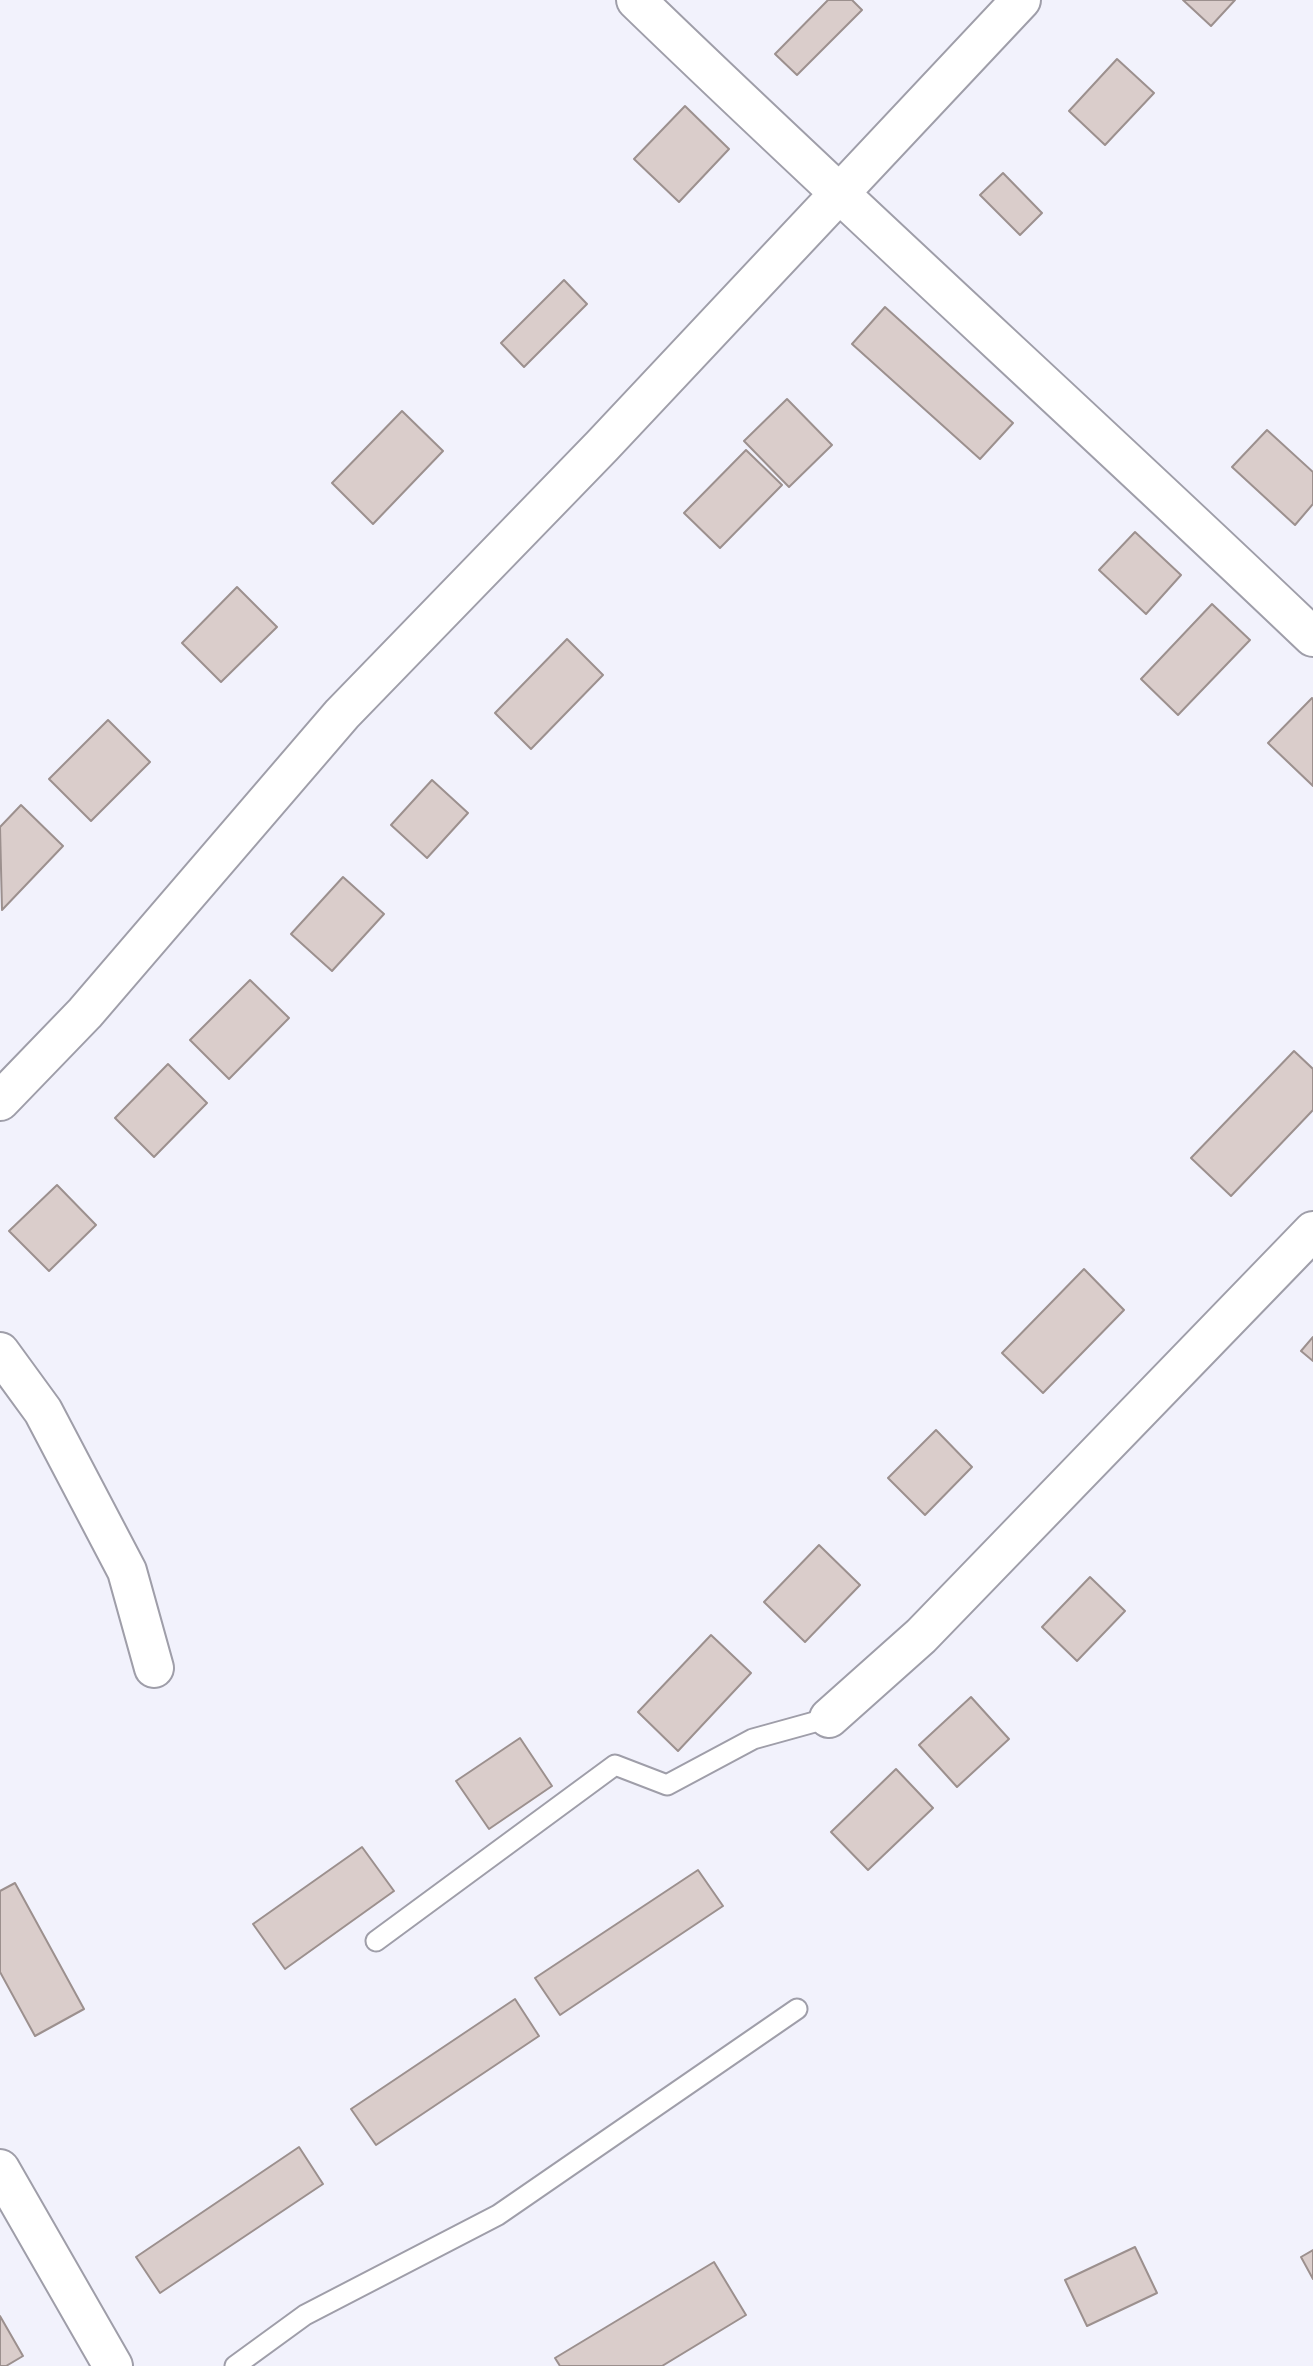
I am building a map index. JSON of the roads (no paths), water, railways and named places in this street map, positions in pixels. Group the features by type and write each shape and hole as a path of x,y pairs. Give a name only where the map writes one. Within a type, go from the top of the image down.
{"street":[{"path":"636,0 838,195 1107,440 1313,637"},
{"path":"0,1101 85,1013 342,714 1021,0"},
{"path":"829,1718 921,1636 1313,1231"},
{"path":"0,1352 43,1411 127,1572 154,1668"},
{"path":"0,2169 113,2366"}],"lane":[{"path":"376,1941 615,1765 667,1785 753,1739 829,1718"},
{"path":"234,2366 305,2315 498,2216 797,2009"}]}
